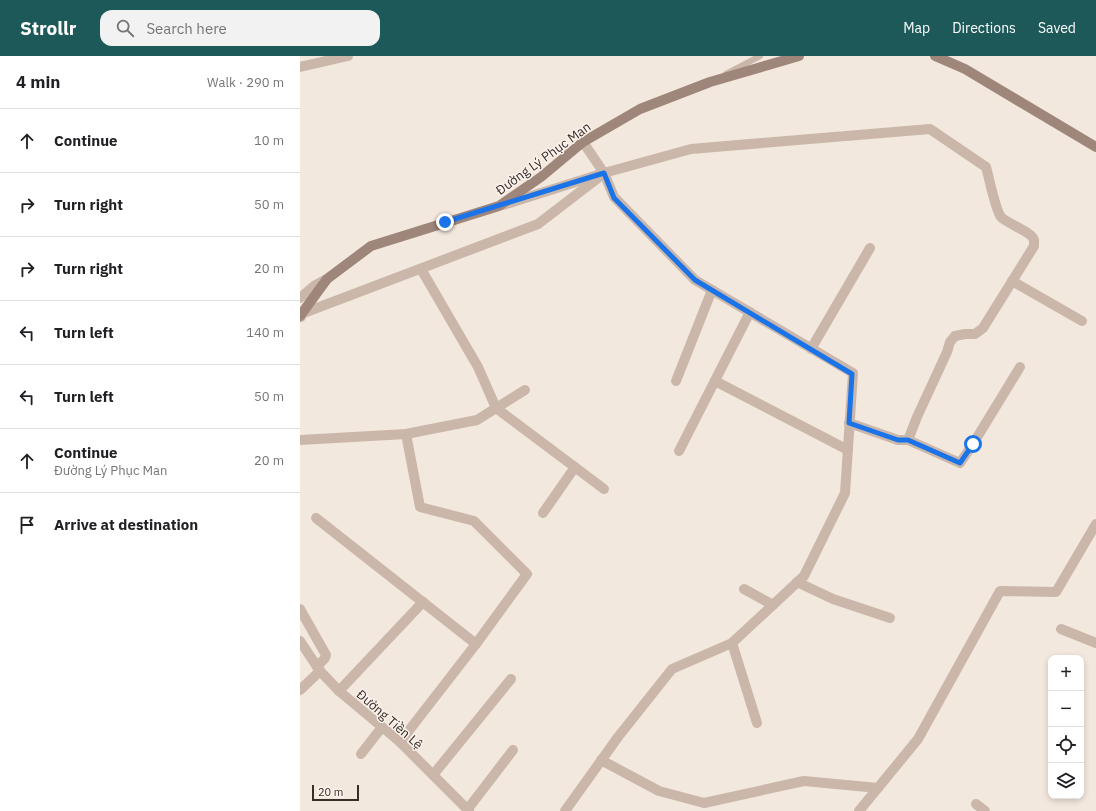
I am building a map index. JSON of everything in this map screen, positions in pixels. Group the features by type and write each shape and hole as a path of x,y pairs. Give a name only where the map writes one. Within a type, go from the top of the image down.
{"main road":[{"name":"Đường Lý Phục Man","path":"300,316 328,279 372,246 499,206 541,177 582,142 640,109 710,82 799,56"},
{"path":"935,56 965,69 1096,147"}],"street":[{"path":"300,67 348,56"},
{"path":"499,206 604,173 691,149 930,129 986,167 997,209 1001,216 1031,235 1034,240 1034,246 983,328 975,334 955,336 950,342 947,352 916,417 908,440"},
{"path":"565,811 601,760 672,670 732,643 804,576 845,493 852,374 695,280 614,198 604,173 582,142"},
{"path":"300,316 538,224 604,173"},
{"path":"811,349 870,248"},
{"path":"421,269 478,367 496,408 604,489"},
{"path":"300,298 314,286 328,279"},
{"path":"1012,281 1082,320"},
{"path":"676,381 712,290"},
{"path":"679,452 750,312"},
{"path":"849,423 898,440 908,440 960,463 1020,367"},
{"path":"715,381 848,450"},
{"path":"300,440 406,434 477,420 525,390"},
{"path":"400,742 476,644 527,574 474,521 420,507 406,434"},
{"path":"543,513 575,467"},
{"path":"316,518 476,644"},
{"path":"859,811 918,739 1000,591 1056,592 1096,524"},
{"path":"797,582 833,599 890,618"},
{"path":"744,589 773,605"},
{"path":"339,691 423,602"},
{"path":"300,609 326,655 318,669 300,690"},
{"path":"1061,629 1096,643"},
{"name":"Đường Tiền Lệ","path":"300,641 318,669 339,691 400,742 468,810"},
{"path":"732,643 757,723"},
{"path":"433,775 511,679"},
{"path":"361,754 382,727"},
{"path":"468,810 513,750"},
{"path":"601,760 659,791 704,803 804,781 878,788"},
{"path":"976,804 985,811"}],"lane":[{"path":"710,82 760,56"}],"route":[{"path":"445,222 604,173 614,198 695,280 852,374 849,423 898,440 908,440 960,463 973,444"}]}
